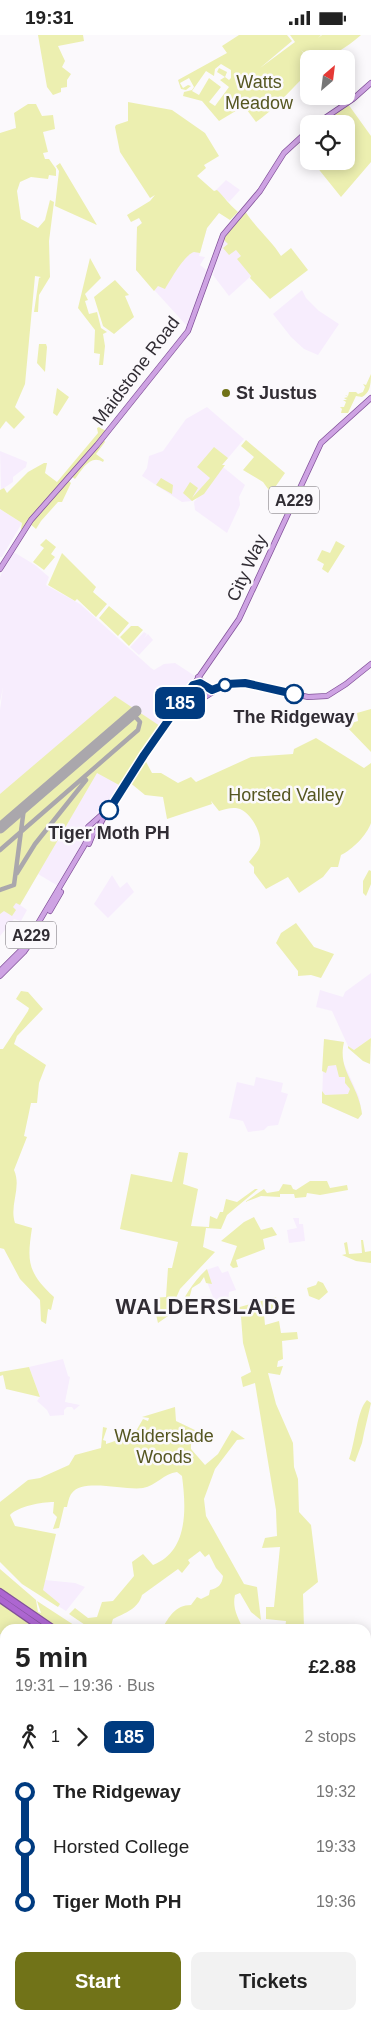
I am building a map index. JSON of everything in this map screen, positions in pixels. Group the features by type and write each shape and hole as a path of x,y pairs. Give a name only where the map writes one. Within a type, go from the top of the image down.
{"highway":[{"path":"0,1592 47,1624"},
{"path":"0,1599 35,1624"}],"main road":[{"path":"329,115 353,99 371,83"},
{"name":"Maidstone Road","path":"0,569 31,520 87,457 188,331 223,235 260,191 284,153 300,138"},
{"name":"City Way","path":"203,682 241,615 320,445 327,436 371,398"},
{"path":"203,682 211,693 227,684 245,683 296,695 322,697 346,684 371,663"},
{"path":"193,685 203,682 216,690"},
{"path":"203,682 205,696"},
{"name":"A229","path":"0,976 30,943 87,848 91,833 88,827 103,815 193,685 203,682"},
{"name":"A229","path":"161,731 174,716 211,693"},
{"path":"182,700 184,705 189,706"},
{"name":"A229","path":"0,971 20,951 35,930 91,833 96,831 115,798"},
{"path":"91,824 97,827"}],"shaded area":[{"path":"226,180 240,190 229,202 216,190"},
{"path":"218,195 210,204 219,213 207,228 199,256 205,257 200,265 208,271 187,326 136,270 137,227 142,223 139,218"},
{"path":"229,230 251,276 229,296 213,275 217,254"},
{"path":"302,290 306,298 319,311 339,324 318,355 304,349 291,337 273,314"},
{"path":"207,407 244,439 192,501 182,502 142,476 147,468 149,456 163,451 186,419"},
{"path":"0,451 27,462 26,467 13,477 13,482 1,490"},
{"path":"223,467 245,485 239,497 240,505 227,533 195,510 194,502"},
{"path":"0,509 22,523 2,557 0,557"},
{"path":"12,551 35,565 49,577 46,585 80,604 151,668 154,670 164,664 175,663 195,676 140,752 101,814 88,823 84,840 58,886 38,874 20,905 27,910 21,921 14,919 0,936 0,710 3,687 0,702 0,577"},
{"path":"144,632 147,634 144,638 148,634 153,640 139,655 130,647"},
{"path":"112,875 120,888 127,882 134,892 108,918 94,904"},
{"path":"371,973 371,1038 354,1050 348,1046 332,1011 316,1007 320,990 343,997 345,992"},
{"path":"324,1039 344,1042 341,1057 359,1097 362,1114 358,1119 322,1103"},
{"path":"256,1077 283,1083 281,1092 288,1094 278,1125 268,1126 264,1130 248,1132 243,1121 229,1118 237,1082 254,1086"},
{"path":"293,1218 299,1218 299,1224 303,1224 305,1241 289,1243 287,1230 297,1228"},
{"path":"218,1266 222,1273 228,1271 236,1290 229,1292 228,1303 202,1301 201,1296 213,1297 205,1277 206,1270"},
{"path":"63,1359 68,1376 70,1377 65,1402 80,1405 74,1410 72,1407 67,1407 64,1410 64,1415 50,1416 47,1410 37,1401 40,1397 29,1367"},
{"path":"45,1580 75,1583 85,1587 66,1611 41,1595"}],"green space":[{"path":"38,35 83,35 84,41 58,46 65,61 62,67 71,74 67,80 67,87 61,88 61,92 53,95 47,87"},
{"name":"Watts Meadow","path":"239,35 287,35 292,41 260,68 295,42 290,35 321,35 318,38 322,35 361,35 340,50 300,50 300,81 256,122 244,106 219,121 202,101 183,96 184,92 192,90 194,87 189,78 180,83 183,88 188,85 191,86 186,90 181,89 178,80 227,53 222,46","holes":["221,64 231,70 231,78 229,80 225,77 220,80 229,87 215,106 209,102 221,87 209,78 199,95 192,91 206,71 214,76 215,69"]},
{"path":"219,68 227,72 225,77 217,72"},
{"path":"128,102 172,110 205,133 219,156 204,165 206,168 197,176 214,191 217,190 238,212 230,220 219,213 207,228 200,253 194,252 190,254 165,289 158,286 154,291 136,270 137,227 142,223 139,218 131,222 127,215 150,201 155,195 150,198 120,152 115,127 128,121"},
{"path":"28,104 36,104 42,116 53,115 55,129 43,132 48,152 43,153 45,159 49,159 56,169 56,176 49,175 48,179 31,177 20,182 17,191 21,219 38,228 45,220 50,200 54,202 49,241 50,277 39,295 38,312 34,312 39,278 41,277 35,276 25,384 15,407 25,417 14,429 6,421 0,429 0,133 16,128 14,113"},
{"path":"349,105 371,136 371,162 341,197 319,170 355,170 355,115 333,115"},
{"path":"60,163 97,225 55,206 59,171 56,166"},
{"path":"245,211 281,256 291,248 308,270 270,299 250,278 251,276 237,259 241,256 236,250 229,255 223,248 228,244 223,239"},
{"path":"90,258 101,278 85,294 88,300 85,301 89,314 97,312 101,328 107,332 103,334 105,346 103,365 99,365 100,354 94,353 95,330 78,308"},
{"path":"115,280 129,295 125,296 134,317 114,334 103,326 94,297"},
{"path":"39,344 46,344 47,347 45,372 37,363"},
{"path":"371,374 370,386 366,394 362,397 356,396 348,413 341,413 342,409 340,407 344,407 346,402 343,400 347,400 344,398 348,397 345,395 348,396 349,392 356,392 358,394 363,392 365,387 363,384 366,385"},
{"path":"57,388 69,397 57,416 53,413"},
{"path":"99,427 106,431 103,438 105,442 96,454 104,460 103,462 98,460 90,461 75,479 71,476 68,480 71,483 62,502 58,502 36,529 29,523 23,531 21,529 22,523 0,509 0,490 4,488 7,493 28,472 44,463 47,463 45,473 57,482 98,433 97,428"},
{"path":"246,440 285,473 271,493 263,482 243,470 254,457 241,446"},
{"path":"214,447 228,458 204,494 192,501 183,493 190,482 198,488 192,498 210,478 197,467"},
{"path":"161,478 173,485 172,494 156,485"},
{"path":"46,539 56,547 51,554 55,557 44,570 33,562 44,548 40,545"},
{"path":"336,541 345,546 328,573 322,569 324,564 317,560 322,550 330,553"},
{"path":"62,553 96,587 93,592 107,604 96,617 77,599 75,601 48,585"},
{"path":"109,606 129,623 118,636 99,618"},
{"path":"131,626 138,626 143,630 129,646 120,637"},
{"path":"199,685 204,689 203,696 185,704 184,701 194,686"},
{"path":"115,696 160,726 119,785 97,773 20,905 16,903 13,907 16,910 12,916 4,911 0,914 0,794"},
{"path":"371,709 371,752 345,725 358,721 357,713"},
{"name":"Horsted Valley","path":"316,738 364,768 371,763 371,823 359,842 341,855 338,867 331,867 323,877 299,893 288,877 266,889 254,873 254,867 249,862 257,851 260,841 258,830 246,812 233,808 219,811 211,801 212,804 167,819 163,797 145,795 128,781 144,758 152,773 161,773 178,783 191,777 196,782 251,757 293,754 294,749"},
{"path":"369,870 371,871 371,884 366,896 363,893 363,881"},
{"path":"296,923 314,947 334,954 321,978 311,975 298,976 298,971 276,943 281,933"},
{"path":"21,991 28,992 43,1009 17,1036 14,1044 46,1065 39,1083 37,1103 31,1103 24,1136 27,1137 14,1170 17,1183 13,1210 15,1223 32,1228 31,1265 38,1280 54,1297 51,1310 48,1309 46,1324 41,1321 40,1300 20,1279 4,1249 0,1248 0,1049 3,1049 28,1011 29,1008 16,999"},
{"path":"371,1038 370,1064 363,1061 348,1046 354,1050"},
{"path":"324,1039 344,1042 343,1061 357,1095 362,1114 358,1119 322,1103 322,1091 325,1095 348,1094 350,1089 345,1083 345,1077 339,1077 336,1065 328,1066 326,1073 322,1071"},
{"path":"179,1152 188,1153 183,1184 198,1189 191,1226 209,1227 210,1216 217,1219 220,1212 223,1212 226,1199 237,1202 255,1189 258,1189 227,1215 221,1229 206,1228 203,1247 215,1252 180,1289 168,1316 158,1323 152,1298 166,1297 168,1268 172,1268 178,1242 120,1229 131,1174 172,1182"},
{"path":"310,1181 327,1181 330,1188 347,1185 348,1190 320,1195 307,1193 306,1197 295,1198 294,1194 280,1194 280,1197 261,1196 245,1202 264,1189 267,1193 279,1191 283,1184 291,1185 296,1190"},
{"path":"254,1217 261,1230 272,1227 277,1235 263,1239 265,1249 236,1260 238,1267 233,1268 230,1265 237,1246 221,1241 244,1222"},
{"path":"361,1240 363,1240 365,1252 371,1251 371,1263 356,1261 342,1255 346,1254 344,1243 347,1242 349,1254 362,1253"},
{"path":"207,1269 212,1284 206,1283 204,1277 200,1283 192,1288 185,1314 186,1299 184,1298 193,1284"},
{"path":"318,1281 323,1283 328,1292 319,1300 309,1296 307,1288 316,1285"},
{"path":"276,1297 278,1310 264,1314 265,1325 279,1321 281,1333 297,1332 298,1339 282,1341 283,1359 278,1361 277,1367 283,1366 280,1375 268,1373 276,1404 293,1443 294,1467 298,1479 299,1512 311,1525 318,1582 303,1594 304,1624 286,1624 286,1621 266,1619 266,1607 274,1607 280,1547 262,1548 265,1538 277,1536 276,1510 255,1383 243,1387 241,1377 251,1372 243,1343 241,1317 236,1308"},
{"path":"29,1367 40,1397 6,1389 3,1375 0,1376 0,1372"},
{"path":"367,1400 371,1403 362,1443 355,1462 349,1459 358,1419"},
{"name":"Walderslade Woods","path":"175,1407 176,1421 199,1432 200,1437 191,1442 191,1449 205,1465 218,1454 232,1430 245,1439 237,1440 215,1469 204,1499 206,1516 244,1584 257,1587 261,1620 251,1612 240,1593 235,1595 234,1604 241,1624 165,1624 177,1609 191,1605 197,1597 201,1599 209,1595 210,1590 222,1582 223,1576 216,1568 209,1554 205,1557 200,1551 188,1560 190,1563 182,1573 178,1569 142,1595 134,1607 113,1619 112,1624 84,1624 69,1614 75,1608 88,1618 97,1617 102,1602 113,1601 134,1576 132,1562 143,1554 153,1565 165,1558 173,1550 179,1539 184,1514 182,1476 177,1472 143,1488 85,1486 78,1489 71,1494 67,1507 64,1507 59,1528 53,1529 57,1517 53,1513 54,1502 30,1505 10,1515 15,1526 56,1534 43,1590 60,1604 58,1607 22,1584 0,1562 0,1502 28,1480 40,1478 69,1465 75,1455 101,1448 103,1427 107,1428 103,1440 106,1441 106,1444 115,1441 115,1434 118,1434 114,1433 116,1430 118,1433 128,1431 127,1436 134,1432 131,1429 136,1431 143,1419 148,1421 149,1418 142,1417"},
{"path":"0,1569 36,1600 38,1612 41,1613 37,1601 72,1624 0,1624"}],"taxiway":[{"path":"0,850 138,730 140,722 133,714"},
{"path":"17,873 35,844 86,780"},
{"path":"0,890 14,885 24,808"}],"runway":[{"path":"0,828 136,711"}],"bus line":[{"name":"185","path":"109,810 162,728 193,685 200,683 209,690 216,690 227,684 245,683 294,694"}],"place":[{"name":"St Justus","path":"226,393"},
{"name":"The Ridgeway","path":"294,694"},
{"name":"Tiger Moth PH","path":"109,810"}],"district":[{"name":"WALDERSLADE","path":"206,1306"}]}
